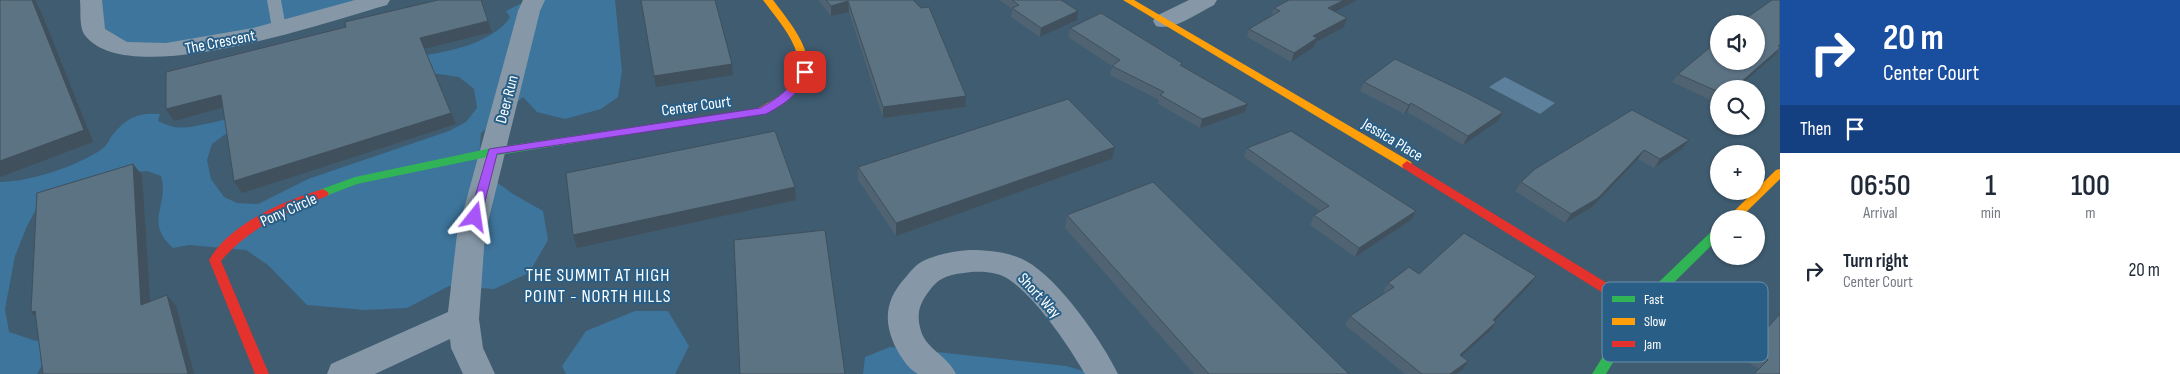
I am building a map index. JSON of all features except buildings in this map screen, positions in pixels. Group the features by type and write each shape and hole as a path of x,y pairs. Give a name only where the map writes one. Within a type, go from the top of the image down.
{"street":[{"name":"The Crescent","path":"91,0 94,31 106,42 122,48 138,50 182,49 279,28 379,0"},
{"name":"Deer Run","path":"479,374 467,348 463,319 471,234 529,11 534,0"},
{"name":"Center Court","path":"492,152 762,111 779,103 794,91 803,78 806,61 799,43 768,0"},
{"name":"Jessica Place","path":"1128,0 1428,178 1602,286"},
{"path":"1164,21 1206,0"},
{"name":"Pony Circle","path":"262,374 216,260 226,245 244,229 275,212 355,181 492,152"},
{"path":"1741,210 1780,173"},
{"path":"1667,282 1710,240"},
{"name":"Short Way","path":"940,374 919,355 908,340 902,322 907,296 927,273 951,263 979,260 1016,269 1043,294 1085,345 1102,374"},
{"path":"343,374 463,319"},
{"path":"1599,374 1606,362"}],"lane":[{"path":"274,0 279,28"}],"shaded area":[{"path":"91,0 379,0 182,49 106,42"},
{"path":"528,0 615,0 622,71 618,97 601,109 565,119 537,112 523,97 481,133 478,169 513,194 543,211 548,240 529,273 494,289 449,286 407,308 365,310 307,305 268,265 246,250 189,245 173,248 164,238 158,221 163,187 161,176 147,171 124,173 40,202 27,226 15,256 5,309 9,332 36,341 69,336 44,362 37,374 0,374 0,182 39,176 80,161 102,149 126,121 144,114 160,114 158,121 180,128 220,121 270,106 393,62 449,51 471,44 501,28 510,17 506,11","holes":["425,72 459,77 474,89 477,108 466,122 449,131 308,179 258,204 237,203 224,197 211,179 207,160 212,144 224,135 253,123"]},
{"path":"1505,77 1555,103 1540,114 1489,87"},
{"path":"635,311 668,311 689,346 675,374 566,374 562,366 586,331"},
{"path":"890,347 1066,366 1094,374 863,374 865,357"}],"traffic: fast":[{"path":"323,193 355,181 492,152 761,111"},
{"path":"1667,282 1710,240"},
{"path":"1599,374 1606,362"}],"traffic: slow":[{"path":"761,111 783,99 796,86 803,74 804,61 791,33 768,0"},
{"path":"1128,0 1407,165"},
{"path":"1741,210 1780,173"}],"traffic: jam":[{"path":"1407,165 1602,286"},
{"path":"262,374 215,260 226,247 250,227 277,212 323,193"}],"district":[{"name":"THE SUMMIT AT HIGH POINT - NORTH HILLS","path":"598,285"}],"route":[{"path":"475,217 492,152 762,111 779,103 794,91 805,72"}]}
